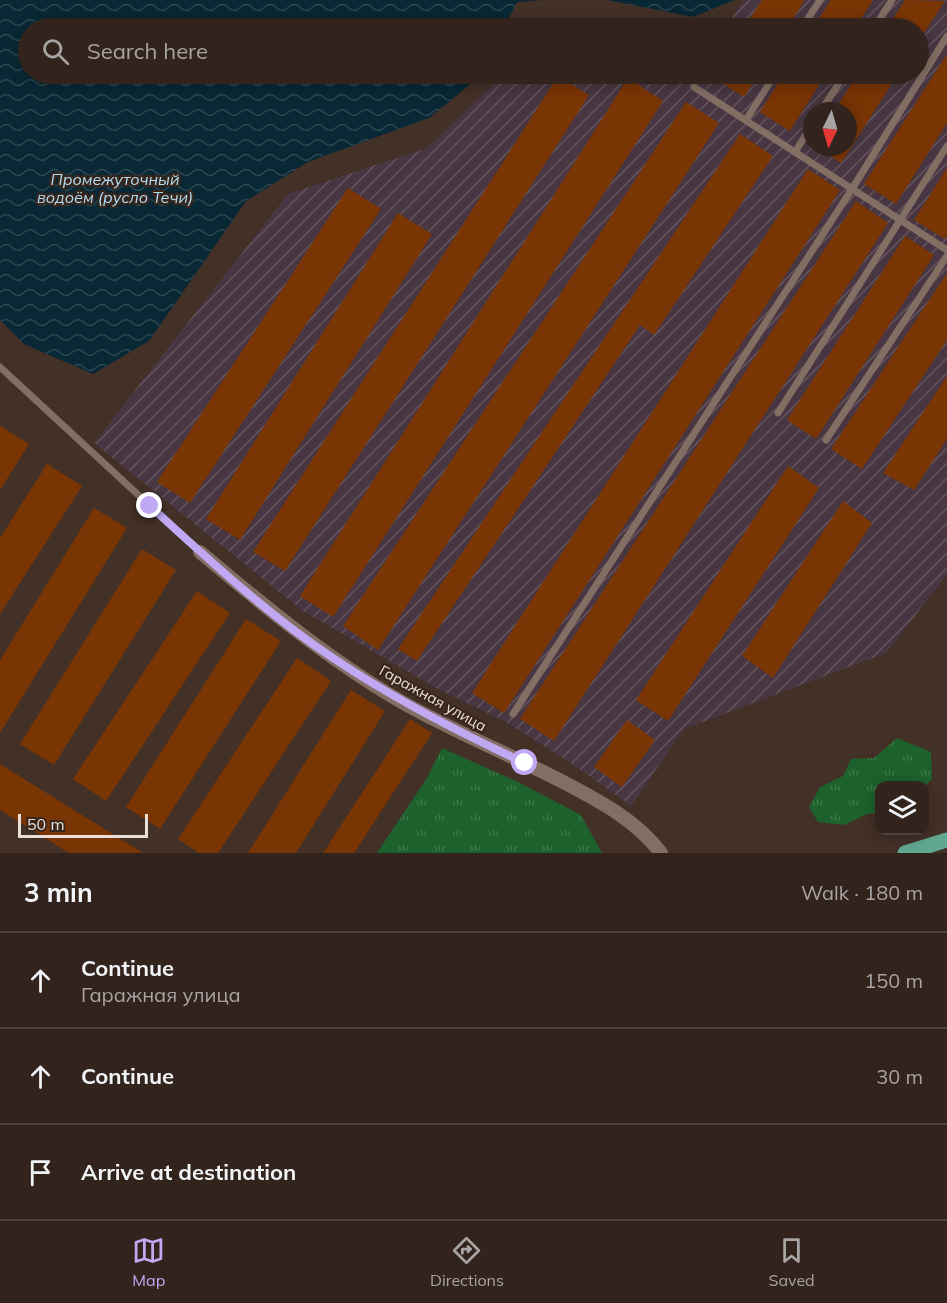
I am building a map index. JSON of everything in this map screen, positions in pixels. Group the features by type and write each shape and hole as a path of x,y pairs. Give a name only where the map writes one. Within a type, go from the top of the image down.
{"main road":[{"path":"905,853 947,840"}],"street":[{"name":"Гаражная улица","path":"200,552 268,609 331,657 400,701 609,806 652,840 661,853"}],"lane":[{"path":"808,18 820,0"},
{"path":"880,18 892,0"},
{"path":"929,65 947,36"},
{"path":"746,120 769,84"},
{"path":"827,102 839,84"},
{"path":"513,714 852,189 917,84"},
{"path":"694,87 947,250"},
{"path":"795,152 803,139"},
{"path":"778,414 947,146"},
{"path":"826,440 947,256"},
{"path":"0,367 200,552"}],"shaded area":[{"path":"744,0 947,0 947,575 886,653 684,729 631,806 574,765 504,721 438,689 303,611 94,443 288,194 427,148 494,84 929,84 929,18 732,18"}],"green space":[{"path":"897,738 931,752 932,779 929,782 875,781 875,813 867,814 844,825 818,822 809,807 820,787 843,776 851,759 874,758"},
{"path":"442,748 518,782 581,815 602,853 377,853 427,778"}],"water":[{"name":"Промежуточный водоём (русло Течи)","path":"0,0 544,0 517,2 509,18 18,18 18,84 471,84 429,118 308,162 246,201 149,341 93,374 24,344 0,320"},
{"path":"607,0 735,0 693,17"}],"building":[{"path":"762,0 805,0 793,18 750,18"},
{"path":"831,0 873,0 861,18 819,18"},
{"path":"905,0 945,1 929,25 929,18 893,18"},
{"path":"947,54 947,123 896,204 864,184"},
{"path":"553,84 571,84 589,95 285,571 253,552"},
{"path":"624,84 637,84 663,101 333,617 300,596"},
{"path":"724,84 752,84 744,97"},
{"path":"778,84 820,84 808,102 803,102 803,110 790,131 760,112"},
{"path":"852,84 892,84 857,138 857,102 840,102"},
{"path":"686,102 719,123 378,650 343,626"},
{"path":"740,134 773,156 654,335 640,325 417,661 398,649"},
{"path":"830,156 845,156 841,163"},
{"path":"947,168 947,235 945,239 914,220"},
{"path":"808,169 840,190 504,713 472,693"},
{"path":"348,188 381,209 190,503 157,482"},
{"path":"856,201 888,223 554,741 520,719"},
{"path":"398,213 432,234 240,540 206,519"},
{"path":"905,236 934,255 816,439 787,420"},
{"path":"947,273 947,340 862,469 831,449"},
{"path":"947,376 947,439 914,490 883,473"},
{"path":"0,426 29,444 0,490"},
{"path":"47,464 82,486 0,614 0,538"},
{"path":"788,466 819,488 668,721 636,700"},
{"path":"843,501 872,523 773,678 742,656"},
{"path":"94,508 127,528 0,733 0,660"},
{"path":"142,549 176,570 54,765 20,744"},
{"path":"197,591 230,613 106,801 73,779"},
{"path":"246,619 281,641 160,829 126,807"},
{"path":"297,658 331,681 218,853 199,853 178,839"},
{"path":"351,690 385,711 296,853 248,853"},
{"path":"410,719 432,733 354,853 323,853"},
{"path":"627,720 655,740 622,787 594,767"},
{"path":"0,764 143,853 69,853 0,810"}],"route":[{"path":"150,506 268,609 331,657 400,701 525,763"}]}
